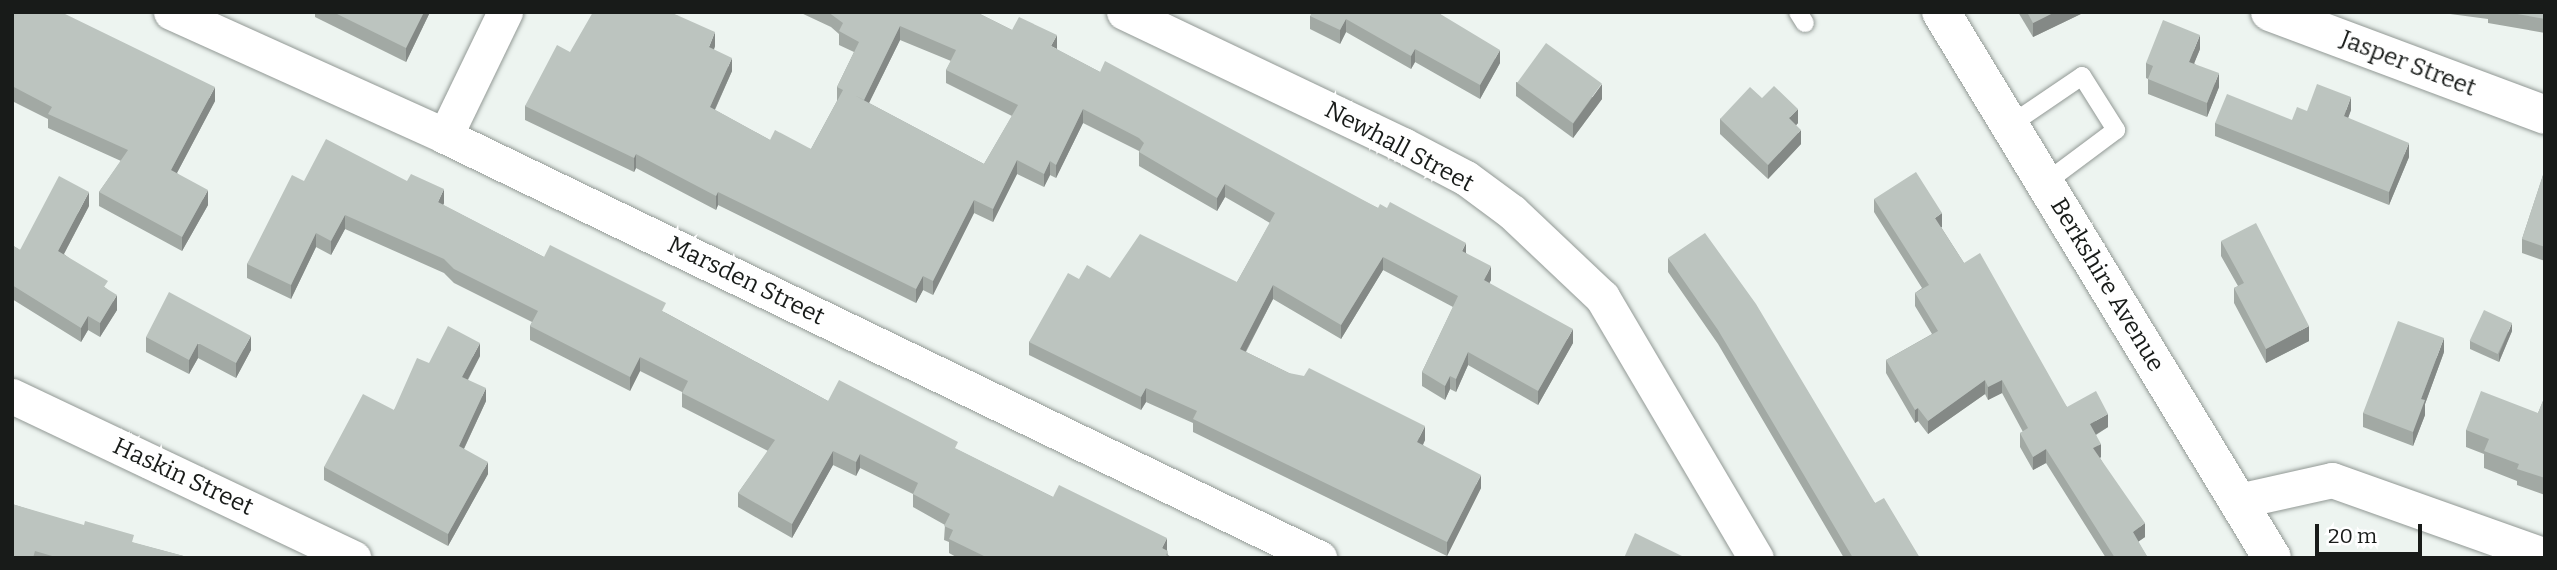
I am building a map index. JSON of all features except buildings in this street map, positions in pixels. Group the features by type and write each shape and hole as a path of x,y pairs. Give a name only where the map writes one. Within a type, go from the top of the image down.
{"main road":[{"name":"Berkshire Avenue","path":"1941,12 2272,558"},
{"name":"Jasper Street","path":"2270,12 2545,115"}],"street":[{"name":"Marsden Street","path":"171,12 445,136 1319,558"},
{"path":"445,136 505,12"},
{"name":"Newhall Street","path":"1124,12 1403,145 1466,178 1512,212 1602,297 1756,558"},
{"name":"Haskin Street","path":"12,396 353,558"},
{"path":"2238,501 2332,480 2545,556"}],"lane":[{"path":"2010,125 2082,76 2116,130 2045,183"}]}
